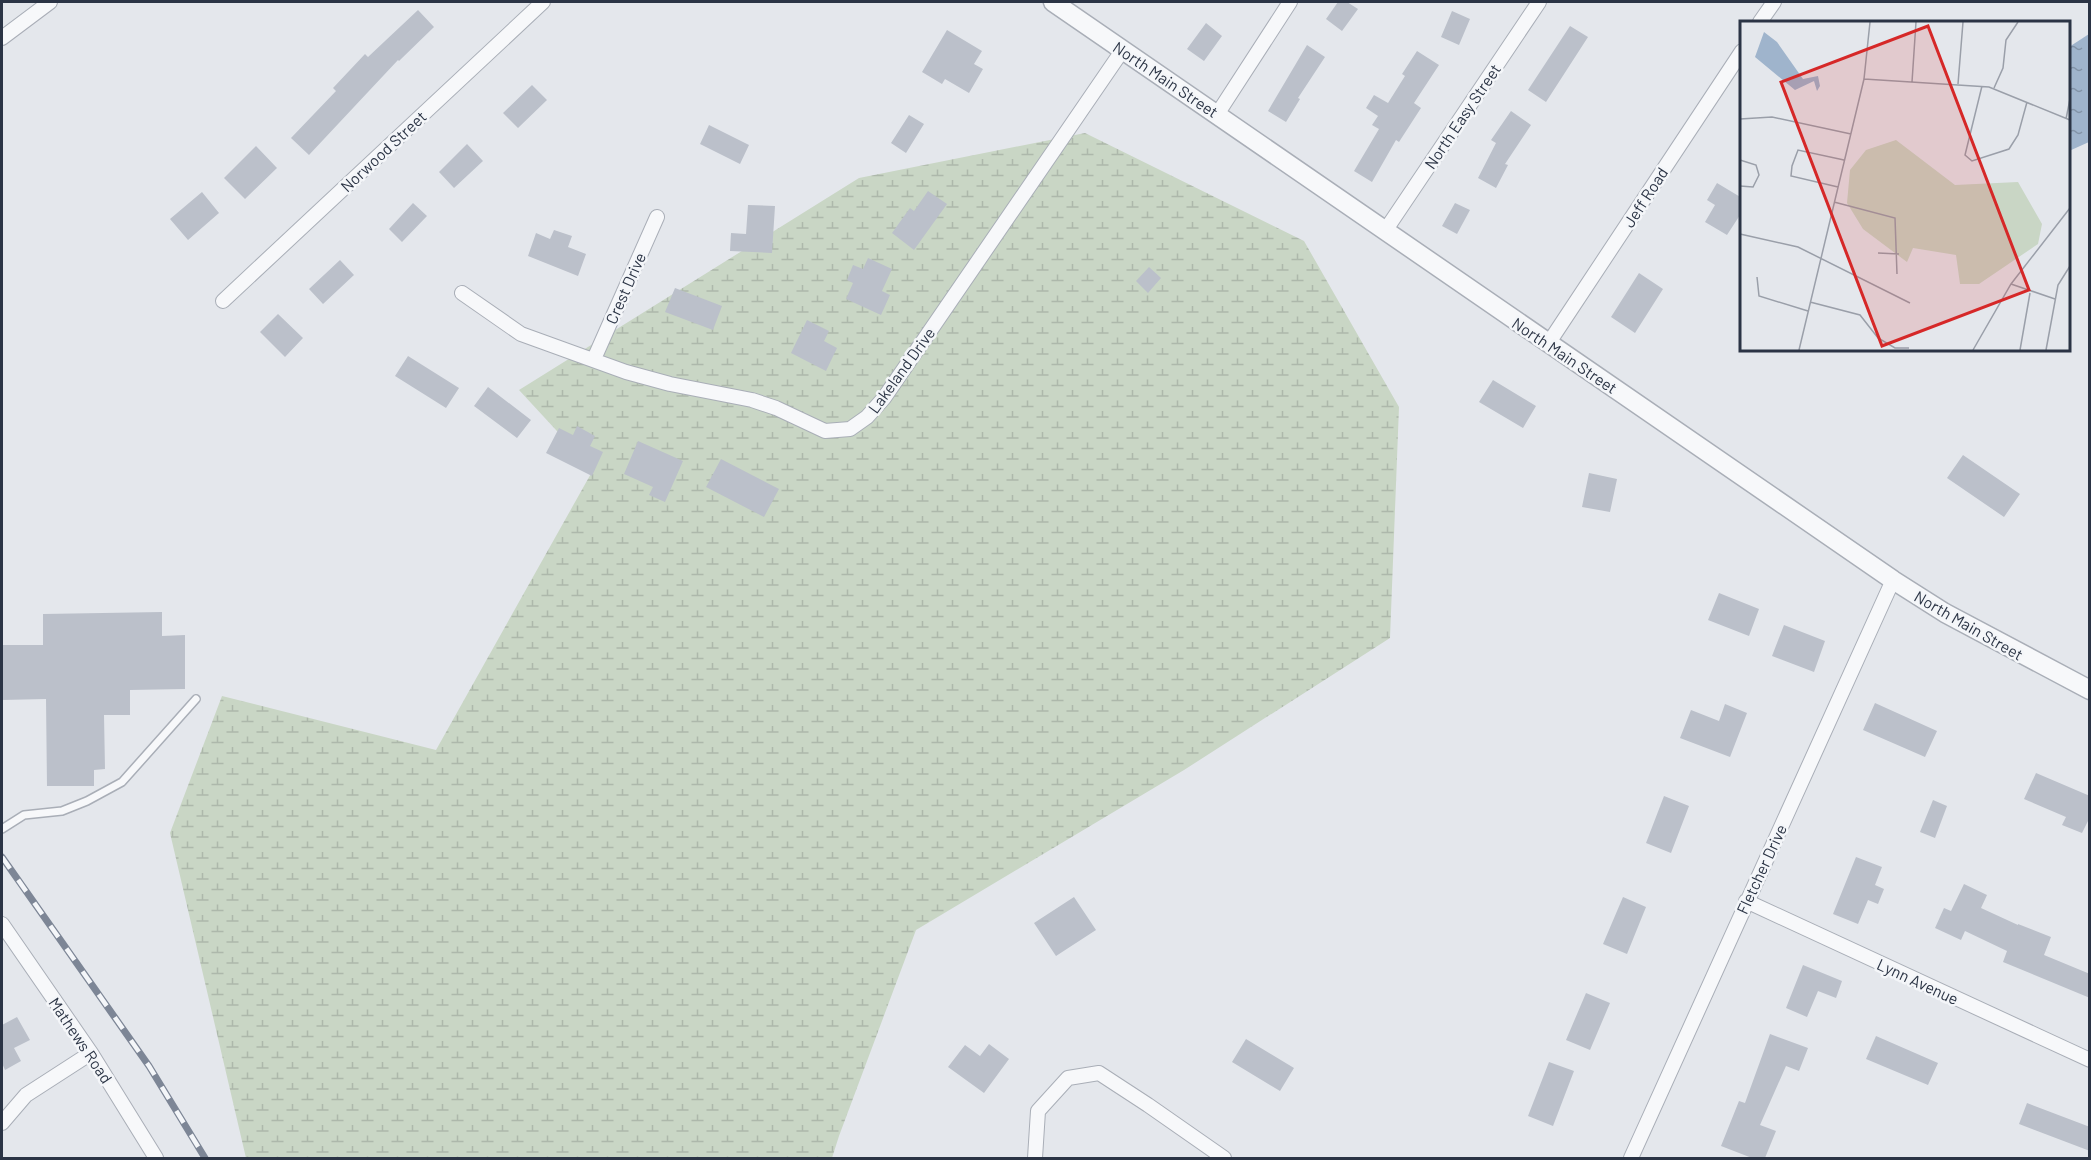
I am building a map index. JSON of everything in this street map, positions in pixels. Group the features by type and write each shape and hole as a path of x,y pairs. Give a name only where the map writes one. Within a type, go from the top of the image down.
{"street":[{"path":"2,38 50,2"},
{"name":"Norwood Street","path":"223,301 543,2"},
{"name":"North Main Street","path":"1053,2 1122,51 1218,113 1548,344 1893,580 1945,614 2090,690"},
{"path":"1218,113 1290,2"},
{"name":"North Easy Street","path":"1385,231 1539,2"},
{"path":"1761,21 1774,2"},
{"name":"Lakeland Drive","path":"462,293 521,334 626,372 752,400 776,408 825,431 850,429 867,417 884,398 1122,51"},
{"name":"Jeff Road","path":"1548,344 1740,54"},
{"name":"Crest Drive","path":"594,359 657,218"},
{"name":"Fletcher Drive","path":"1631,1158 1893,580"},
{"name":"Lynn Avenue","path":"1746,901 2090,1060"},
{"name":"Mathews Road","path":"2,924 91,1053 156,1158"},
{"path":"2,1124 26,1095 91,1053"},
{"path":"1035,1158 1038,1111 1068,1078 1099,1073 1224,1158"}],"lane":[{"path":"2,829 24,815 62,810 87,801 122,782 196,699"}],"green space":[{"path":"1085,133 1304,241 1399,407 1390,638 1184,770 916,930 832,1158 246,1158 170,833 222,696 436,750 593,470 519,390 859,178"}],"water":[{"path":"2089,34 2089,142 2070,151 2070,46"}],"building":[{"path":"1338,2 1347,2 1358,9 1342,31 1326,19"},
{"path":"418,10 434,27 398,60 309,155 291,138 336,91 333,88 365,54 368,57"},
{"path":"1452,11 1470,19 1459,45 1441,37"},
{"path":"1206,23 1222,36 1204,61 1187,49"},
{"path":"1570,26 1588,37 1546,102 1528,90"},
{"path":"947,30 982,51 974,64 983,69 969,93 945,79 942,84 922,72"},
{"path":"1307,45 1325,57 1298,98 1300,99 1286,122 1268,111"},
{"path":"1417,51 1439,65 1414,103 1421,108 1399,142 1396,140 1372,182 1354,171 1379,129 1372,125 1378,116 1366,108 1374,95 1388,103 1405,76 1402,74"},
{"path":"532,85 547,100 518,128 503,113"},
{"path":"1511,111 1531,125 1505,164 1508,165 1496,188 1478,178 1496,143 1491,140"},
{"path":"909,115 924,124 906,153 891,143"},
{"path":"709,125 749,145 740,164 700,144"},
{"path":"467,144 483,161 454,188 439,172"},
{"path":"256,146 277,168 245,199 224,178"},
{"path":"1717,183 1740,197 1740,215 1727,235 1705,222 1715,205 1707,200"},
{"path":"928,191 947,204 914,250 892,233 910,208 914,211"},
{"path":"202,192 219,213 188,240 170,219"},
{"path":"413,203 427,216 402,242 389,229"},
{"path":"1455,203 1470,210 1457,234 1442,226"},
{"path":"748,205 775,206 772,253 730,251 731,233 746,234"},
{"path":"554,230 572,236 568,247 586,254 578,276 528,256 536,233 550,239"},
{"path":"868,258 892,269 882,291 890,295 881,315 846,299 853,283 847,280 853,265 863,269"},
{"path":"340,260 354,275 323,304 309,289"},
{"path":"1149,267 1161,278 1148,293 1136,281"},
{"path":"1639,273 1663,289 1635,333 1611,317"},
{"path":"675,288 722,306 713,330 665,312"},
{"path":"278,314 303,338 285,357 260,332"},
{"path":"807,320 829,331 824,341 837,348 826,371 791,353"},
{"path":"408,356 459,388 446,408 395,376"},
{"path":"1493,380 1536,406 1523,428 1479,402"},
{"path":"488,387 531,420 517,438 474,406"},
{"path":"577,426 595,436 590,446 603,452 592,476 546,453 559,428 573,435"},
{"path":"638,441 683,461 665,502 649,495 653,487 624,474"},
{"path":"1963,455 2020,494 2004,517 1947,478"},
{"path":"721,459 779,489 764,517 706,487"},
{"path":"1589,473 1617,479 1610,512 1582,507"},
{"path":"1719,593 1759,609 1749,636 1708,620"},
{"path":"162,612 162,636 185,635 185,689 130,690 130,715 104,715 105,769 94,770 94,786 47,786 46,699 2,700 2,645 43,645 43,614"},
{"path":"1784,625 1825,641 1814,672 1772,656"},
{"path":"1875,703 1937,731 1925,757 1863,730"},
{"path":"1725,704 1747,713 1730,757 1680,738 1691,710 1719,721"},
{"path":"2036,773 2090,796 2090,817 2082,833 2062,825 2066,817 2024,799"},
{"path":"1664,796 1689,806 1671,853 1646,843"},
{"path":"1933,800 1947,806 1935,838 1920,832"},
{"path":"1856,857 1882,867 1875,885 1884,889 1878,904 1868,900 1858,924 1833,914"},
{"path":"1964,884 1987,895 1981,908 2051,937 2044,955 2090,974 2090,998 2003,962 2007,951 1965,931 1961,940 1935,928 1944,908 1951,911"},
{"path":"1074,897 1096,930 1056,956 1034,923"},
{"path":"1623,897 1646,907 1627,954 1603,944"},
{"path":"1803,965 1842,981 1836,998 1818,991 1807,1017 1786,1008"},
{"path":"1586,993 1610,1003 1590,1050 1566,1040"},
{"path":"17,1017 30,1040 14,1048 21,1061 5,1070 2,1063 2,1025"},
{"path":"1770,1034 1808,1048 1799,1071 1786,1066 1760,1125 1776,1131 1765,1158 1752,1158 1721,1146 1739,1101 1745,1103"},
{"path":"1876,1036 1938,1063 1928,1085 1866,1059"},
{"path":"1246,1039 1294,1068 1280,1091 1232,1062"},
{"path":"989,1044 1009,1059 984,1093 948,1067 965,1045 980,1056"},
{"path":"1549,1062 1574,1071 1553,1126 1528,1116"},
{"path":"2027,1103 2090,1127 2090,1151 2019,1124"}],"railway":[{"path":"2,857 149,1066 205,1158"}]}
